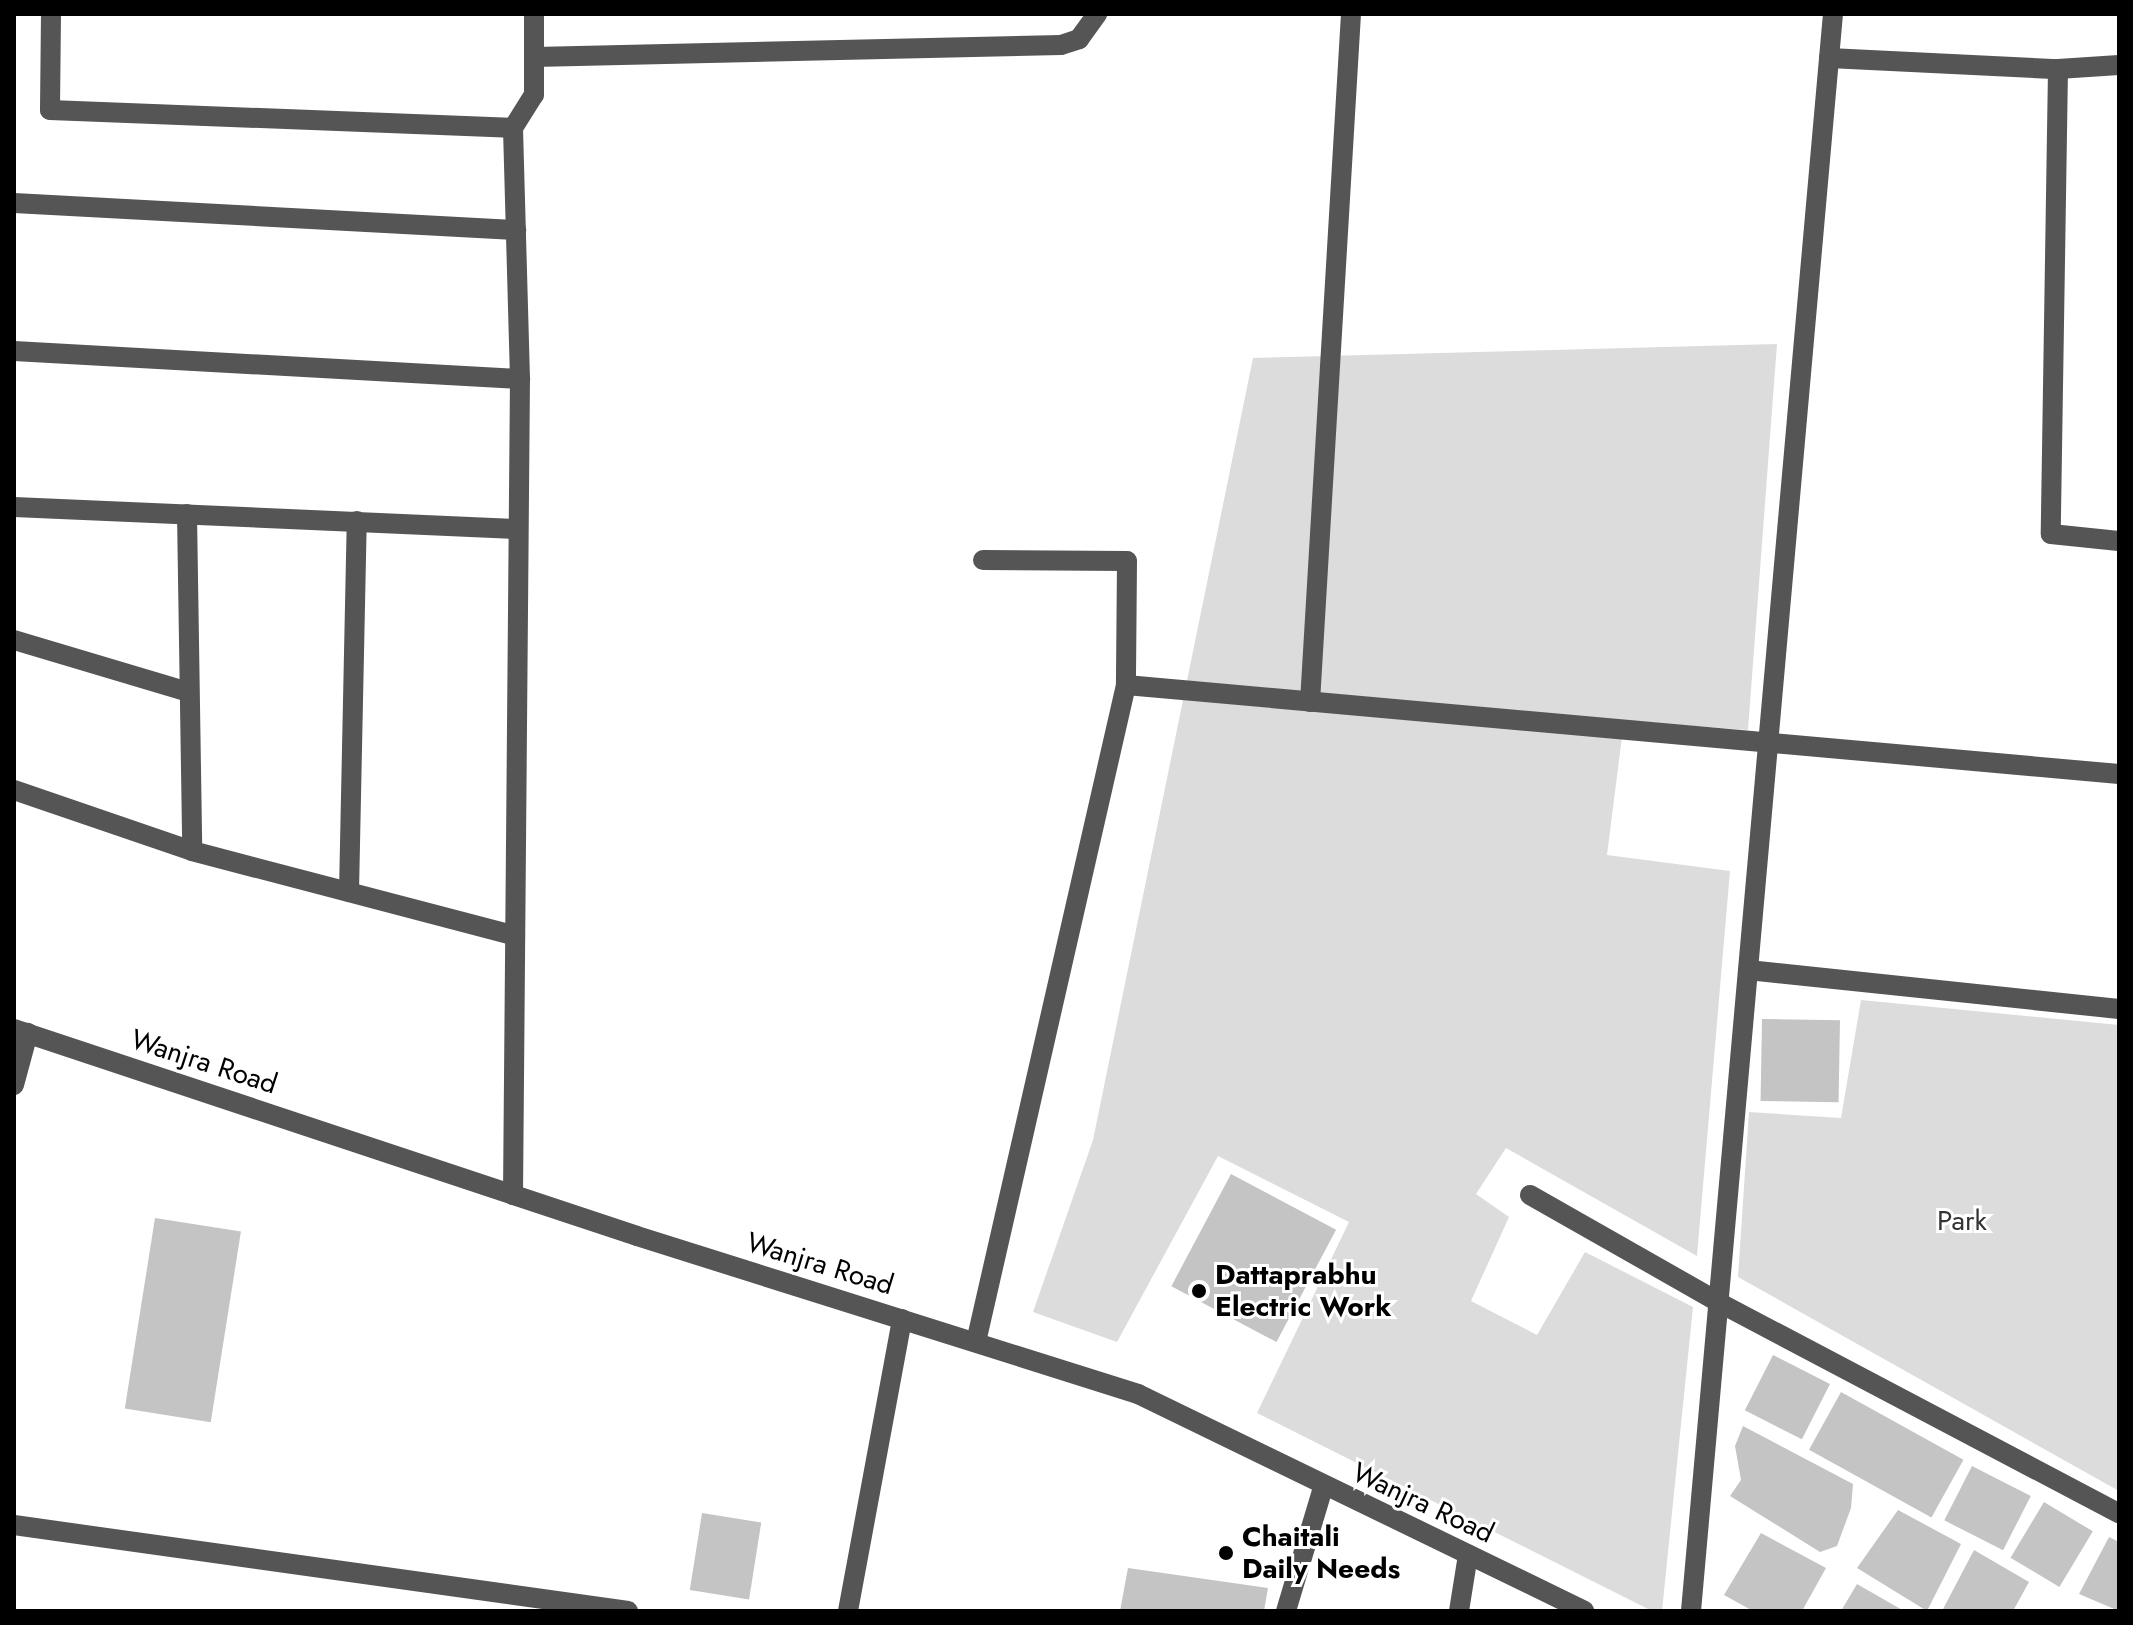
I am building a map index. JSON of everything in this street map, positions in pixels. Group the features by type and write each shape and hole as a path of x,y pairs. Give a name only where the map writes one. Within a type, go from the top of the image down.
{"street":[{"path":"51,14 50,110 513,128"},
{"path":"513,1195 520,379 513,128 534,95 534,14"},
{"path":"534,57 1061,45 1079,39 1097,14"},
{"path":"1310,702 1351,14"},
{"path":"1691,1611 1833,14"},
{"path":"1829,58 2058,69 2119,65"},
{"path":"2058,69 2051,534 2119,541"},
{"path":"14,203 516,230"},
{"path":"14,351 520,379"},
{"path":"14,507 518,529"},
{"path":"187,514 192,851"},
{"path":"349,892 357,521"},
{"path":"976,1342 1126,685 1127,561 983,560"},
{"path":"14,640 188,692"},
{"path":"1126,685 1768,745 2119,774"},
{"path":"14,790 192,851 515,936"},
{"path":"1748,970 2119,1009"},
{"path":"14,1085 21,1031"},
{"name":"Wanjra Road","path":"21,1031 513,1195 1138,1394 1323,1488 1584,1611"},
{"path":"1530,1195 1718,1302 2119,1513"},
{"path":"848,1611 902,1319"},
{"path":"1286,1611 1323,1488"},
{"path":"14,1525 628,1611"},
{"path":"1459,1611 1468,1555"}],"green space":[{"path":"1777,344 1748,730 1624,721 1607,855 1730,871 1697,1256 1506,1148 1476,1194 1509,1217 1471,1301 1537,1335 1585,1252 1693,1307 1662,1611 1652,1611 1257,1413 1349,1222 1218,1156 1117,1342 1033,1312 1093,1140 1253,358"},
{"name":"Park","path":"1861,1000 2119,1025 2119,1491 1738,1277 1749,1112 1841,1118"}],"building":[{"path":"1762,1019 1840,1020 1839,1102 1761,1101"},
{"path":"1231,1174 1336,1230 1276,1342 1171,1286"},
{"path":"155,1218 241,1232 211,1422 125,1409"},
{"path":"1773,1355 1830,1384 1802,1439 1745,1410"},
{"path":"1841,1392 1963,1460 1931,1518 1809,1450"},
{"path":"1743,1426 1853,1484 1851,1508 1837,1546 1820,1552 1730,1496 1741,1480 1735,1446"},
{"path":"1972,1466 2031,1496 2003,1550 1944,1520"},
{"path":"2044,1502 2093,1531 2059,1587 2011,1558"},
{"path":"1898,1510 1961,1544 1927,1611 1857,1568"},
{"path":"702,1513 761,1522 749,1599 690,1590"},
{"path":"1761,1533 1826,1568 1802,1611 1753,1611 1724,1595"},
{"path":"2109,1537 2119,1542 2119,1611 2079,1594"},
{"path":"1974,1550 2029,1582 2013,1611 1942,1611"},
{"path":"1128,1568 1268,1588 1264,1611 1120,1611"},
{"path":"1857,1584 1904,1611 1841,1611"}],"place":[{"name":"Dattaprabhu Electric Work","path":"1199,1291"},
{"name":"Chaitali Daily Needs","path":"1226,1553"}]}
